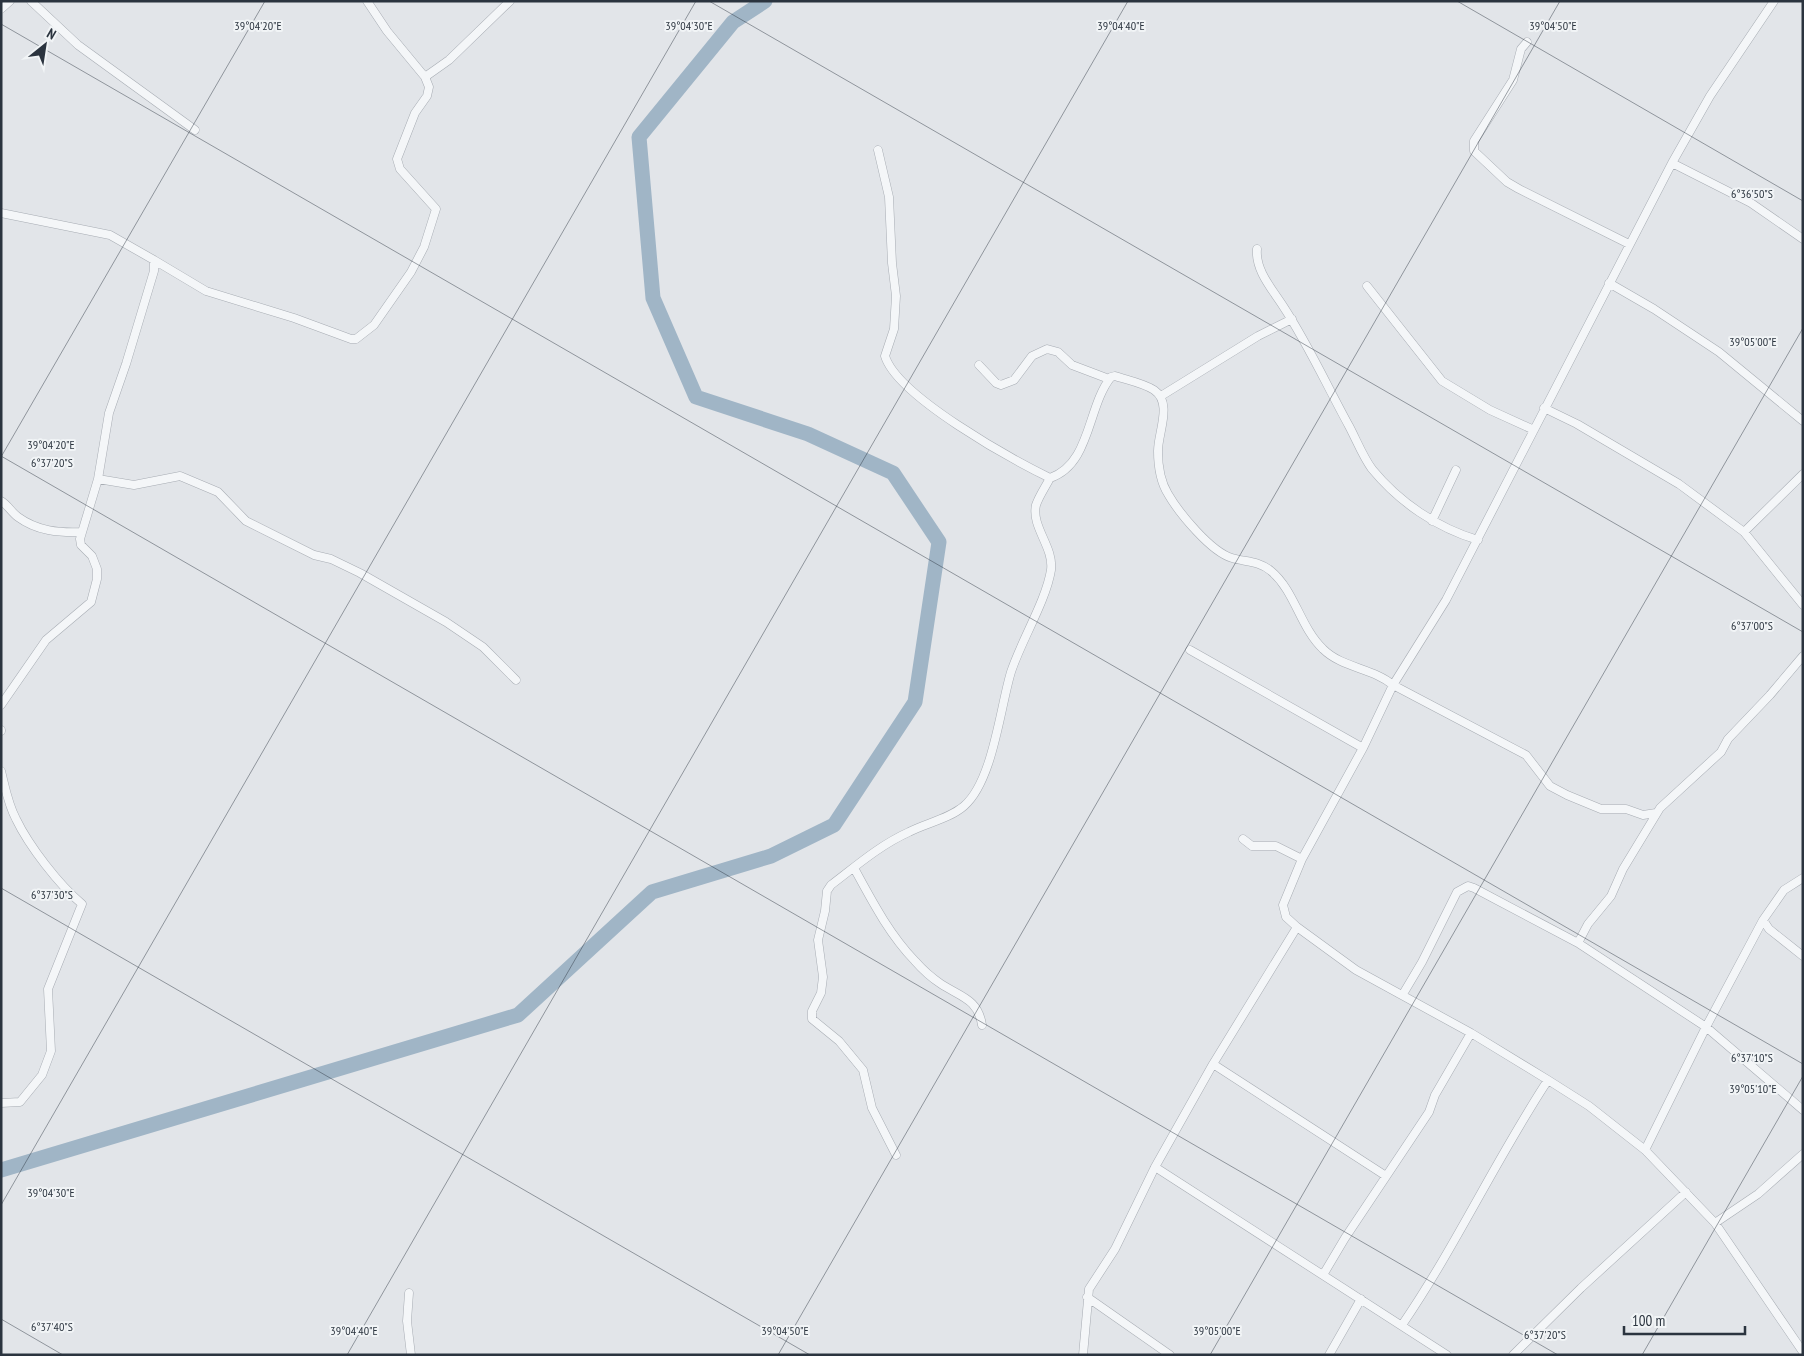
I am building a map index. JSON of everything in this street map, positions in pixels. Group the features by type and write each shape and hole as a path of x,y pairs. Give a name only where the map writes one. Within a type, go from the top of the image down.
{"street":[{"path":"1,9 10,1"},
{"path":"31,1 78,45 195,130"},
{"path":"1,213 110,235 206,291 294,318 351,339 363,335 374,325 411,272 424,247 436,215 436,207 400,169 397,159 415,113 427,96 428,87 425,77 387,31 367,1"},
{"path":"425,77 449,60 510,1"},
{"path":"1771,2 1710,96 1672,163 1446,600 1393,685 1364,748 1302,859 1283,906 1286,917 1297,927 1356,970 1403,994 1548,1080 1589,1106 1645,1150 1715,1224 1803,1352"},
{"path":"1527,42 1521,49 1513,80 1474,141 1474,151 1507,182 1519,190 1629,244"},
{"path":"878,150 888,196 896,296 894,329 884,353 886,360 896,375 913,391 950,419 1021,464 1050,478"},
{"path":"1672,163 1751,202 1803,239"},
{"path":"1258,249 1257,262 1261,270 1292,319 1371,468 1406,502 1432,521 1454,533 1478,540"},
{"path":"1,704 46,640 91,602 97,578 97,569 92,556 81,546 80,539 98,479 109,413 152,283 154,260"},
{"path":"1609,283 1654,309 1719,352 1803,421"},
{"path":"1366,286 1442,381 1490,410 1534,430"},
{"path":"1161,396 1258,336 1292,319"},
{"path":"980,365 1001,385 1017,377 1032,356 1041,350 1053,350 1058,352 1072,365 1109,379"},
{"path":"896,1155 872,1108 863,1070 838,1041 815,1023 812,1014 822,989 823,970 818,940 825,911 827,889 891,841 963,807 975,792 994,744 1011,672 1050,571 1050,552 1038,525 1036,508 1050,478 1061,472 1076,457 1095,406 1109,379 1115,376 1146,386 1161,396"},
{"path":"1161,396 1163,415 1158,449 1160,477 1167,493 1183,516 1215,548 1230,558 1255,563 1270,570 1279,579 1304,626 1330,656 1382,676 1393,685 1526,755 1550,786 1566,795 1601,809 1626,809 1643,816 1656,813"},
{"path":"1544,408 1577,424 1679,484 1744,532 1803,606"},
{"path":"1432,521 1456,470"},
{"path":"1744,532 1803,474"},
{"path":"98,479 134,485 180,476 218,492 246,521 314,555 331,559 360,573 446,622 483,647 516,680"},
{"path":"1,501 20,518 43,529 55,533 82,532"},
{"path":"1190,650 1364,748"},
{"path":"1578,943 1588,924 1611,896 1656,813 1721,752 1728,738 1770,695 1803,656"},
{"path":"1,771 11,806 19,824 58,880 82,904 48,989 51,1051 46,1066 34,1087 20,1102 1,1103"},
{"path":"1243,839 1252,846 1276,846 1302,859"},
{"path":"854,868 872,905 915,962 941,984 974,1004 981,1014 982,1025"},
{"path":"1645,1150 1706,1027 1763,920 1784,890 1803,878"},
{"path":"1403,994 1422,962 1452,899 1462,888 1468,886 1479,890 1578,943 1706,1027 1803,1110"},
{"path":"1763,920 1769,929 1803,956"},
{"path":"1083,1355 1087,1297 1094,1278 1115,1250 1155,1167 1213,1064 1297,927"},
{"path":"1324,1275 1345,1238 1429,1112 1440,1086 1471,1033"},
{"path":"1213,1064 1386,1176"},
{"path":"1402,1325 1459,1235 1523,1118 1548,1080"},
{"path":"1715,1224 1758,1194 1803,1154"},
{"path":"1155,1167 1447,1355"},
{"path":"1513,1355 1581,1288 1686,1192"},
{"path":"409,1293 407,1320 411,1355"},
{"path":"1087,1297 1170,1355"},
{"path":"1328,1355 1361,1299"}],"waterway":[{"path":"1,1170 518,1015 652,892 771,856 834,825 915,702 939,542 893,473 808,434 696,397 653,298 639,137 733,22 765,1"}]}
